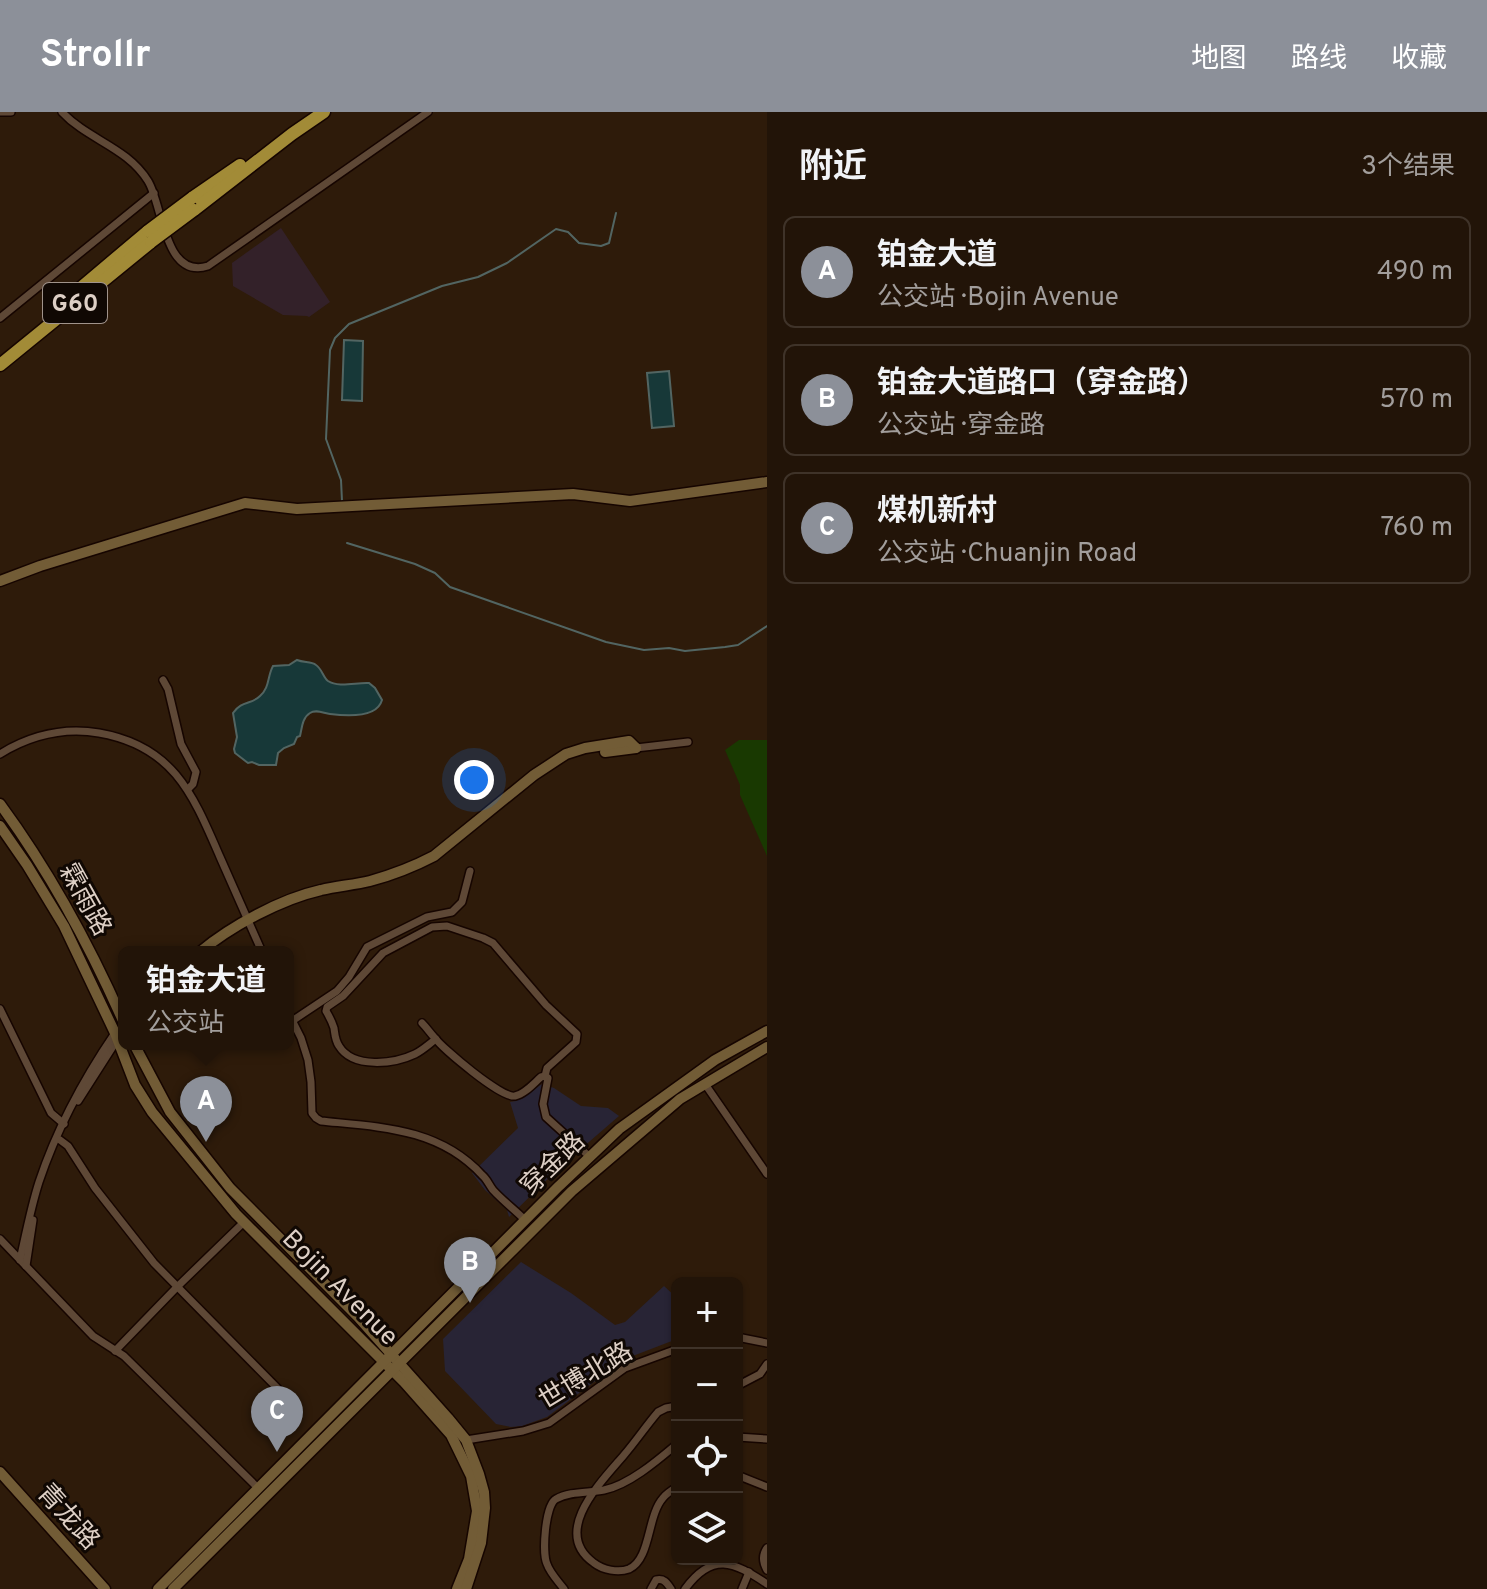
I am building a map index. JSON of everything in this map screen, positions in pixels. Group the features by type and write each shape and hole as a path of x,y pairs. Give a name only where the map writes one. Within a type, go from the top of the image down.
{"highway":[{"name":"G60","path":"0,355 314,112"},
{"name":"G60","path":"193,204 324,112"},
{"name":"G60","path":"0,365 150,237"}],"main road":[{"path":"0,581 245,503 297,509 343,508 573,494 630,501 767,482"},
{"path":"211,946 250,924 297,904 418,872 437,862 538,780 568,760 586,754 636,748"},
{"name":"霖雨路","path":"0,804 75,920 118,1010"},
{"name":"霖雨路","path":"0,826 64,926 118,1033"},
{"path":"219,946 250,924"},
{"name":"穿金路","path":"391,1362 525,1220 619,1129 715,1060 767,1031"},
{"name":"穿金路","path":"391,1362 572,1191 680,1099 767,1047"},
{"name":"Bojin Avenue","path":"124,1050 135,1085 152,1112 220,1197 391,1362 466,1440 479,1474 485,1508 481,1543 466,1589"},
{"name":"Bojin Avenue","path":"137,1050 170,1112 230,1188 358,1317 414,1392 451,1435 471,1476 477,1511 469,1559 457,1589"},
{"path":"158,1589 258,1488 391,1362"},
{"path":"173,1589 391,1362"},
{"name":"青龙路","path":"0,1472 105,1589"}],"street":[{"path":"0,112 11,112"},
{"path":"62,112 74,125 133,163 154,193 171,247 182,262 197,270 208,266 428,112"},
{"path":"0,318 154,193"},
{"path":"163,680 181,744 196,772 188,789"},
{"path":"0,754 26,739 59,731 77,731 126,740 158,758 177,774 198,807 259,946"},
{"path":"636,748 688,742"},
{"path":"294,1020 337,991 367,947 427,917 458,908 470,871"},
{"path":"436,1039 406,1058 375,1063 349,1057 338,1045 327,1007 343,996 383,953 432,927 447,926 493,943 546,1005 577,1034 576,1042 547,1068 545,1076"},
{"path":"0,1009 51,1113 64,1124"},
{"path":"422,1023 487,1084 509,1096 521,1093 545,1076"},
{"path":"294,1025 308,1060 311,1106 316,1118 416,1133 434,1140 484,1176 491,1188 525,1220"},
{"path":"23,1263 39,1184 64,1124 118,1037"},
{"path":"545,1076 549,1082 543,1104 546,1117 590,1157"},
{"path":"705,1084 767,1174"},
{"path":"23,1263 43,1184 64,1124"},
{"path":"60,1140 68,1146 95,1188 154,1263 289,1400"},
{"path":"115,1351 244,1222"},
{"path":"0,1239 93,1336 124,1356 258,1488"},
{"path":"743,1338 767,1343"},
{"name":"世博北路","path":"466,1440 523,1431 549,1423 625,1368 671,1351"},
{"path":"743,1383 760,1374 767,1364"},
{"path":"671,1407 658,1412 582,1509 579,1543 590,1560 598,1566 619,1571 629,1569 643,1553 656,1509 671,1492"},
{"path":"743,1437 767,1439"},
{"path":"564,1589 551,1573 545,1557 552,1502 557,1498 618,1485 671,1449"},
{"path":"743,1477 767,1487"},
{"path":"767,1548 763,1557 767,1570"},
{"path":"685,1589 702,1569 710,1566 733,1565 767,1584"},
{"path":"742,1589 749,1572"},
{"path":"651,1589 656,1580 661,1579 671,1589"}],"shaded area":[{"path":"281,228 330,302 309,317 283,315 233,286 232,263"},
{"path":"542,1084 554,1088 581,1106 608,1108 619,1116 509,1217 507,1210 472,1173 518,1128 510,1102"},
{"path":"521,1262 615,1325 625,1322 664,1286 671,1292 671,1341 625,1359 547,1417 522,1426 496,1424 445,1371 443,1339"}],"green space":[{"path":"739,740 767,740 767,856 740,795 740,785 725,750"}],"water":[{"path":"344,340 363,341 362,401 342,400"},
{"path":"669,371 674,426 652,428 647,373"},
{"path":"297,660 316,665 332,683 369,683 382,700 368,713 344,715 312,712 305,718 300,736 294,744 278,753 276,765 248,763 235,753 237,737 233,713 263,693 273,666 289,665"}],"waterway":[{"path":"342,501 341,480 326,439 330,350 335,338 349,324 442,286 478,277 507,263 556,229 568,232 579,243 601,246 609,243 616,213"},
{"path":"347,543 415,564 435,573 450,587 606,642 644,650 669,648 685,651 738,645 767,626"}],"place":[{"name":"铂金大道","path":"206,1142"},
{"name":"铂金大道路口（穿金路）","path":"470,1303"},
{"name":"煤机新村","path":"277,1452"}]}
